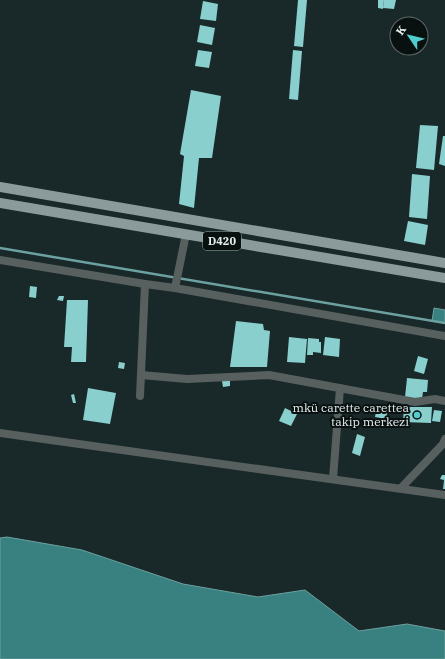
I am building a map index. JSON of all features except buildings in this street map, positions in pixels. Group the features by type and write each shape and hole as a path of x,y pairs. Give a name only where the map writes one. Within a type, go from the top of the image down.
{"main road":[{"name":"D420","path":"0,187 445,263"},
{"name":"D420","path":"0,202 445,278"}],"street":[{"path":"175,288 186,234"},
{"path":"0,260 175,288 445,336"},
{"path":"140,396 145,284"},
{"path":"141,375 187,379 269,375 415,402 435,399 445,401"},
{"path":"333,479 340,388"},
{"path":"0,433 445,495"},
{"path":"401,488 443,444 445,439"}],"water":[{"path":"434,308 445,310 445,323 432,321"},
{"path":"7,537 82,550 183,584 258,597 305,590 359,631 407,624 445,631 445,659 0,659 0,538"}],"waterway":[{"path":"0,248 445,323"}],"place":[{"name":"mkü carette carettea takip merkezi","path":"417,415"}]}
